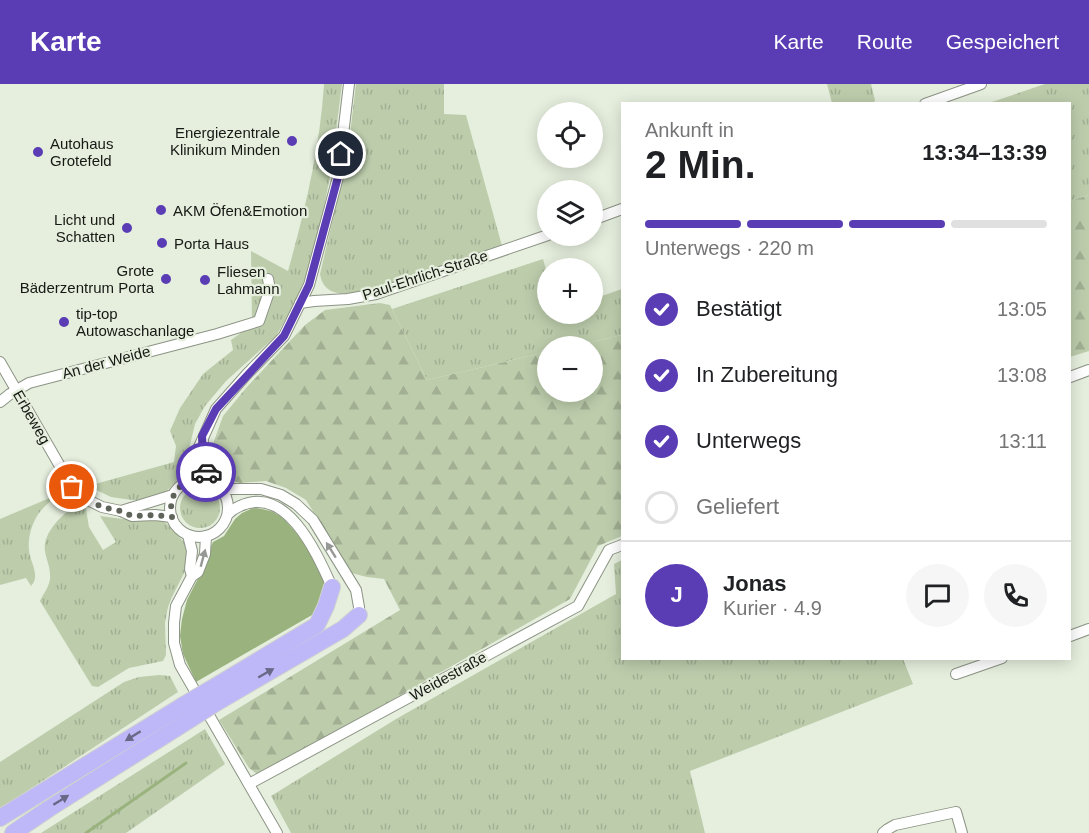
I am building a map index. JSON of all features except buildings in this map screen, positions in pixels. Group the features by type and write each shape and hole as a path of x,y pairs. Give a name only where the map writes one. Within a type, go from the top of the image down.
{"highway":[{"path":"13,833 187,712 317,626 332,587"},
{"path":"212,696 343,629 358,615"},
{"path":"0,818 187,712"}],"street":[{"path":"191,480 195,456 202,436 216,409 284,336 309,285 338,177 349,84"},
{"path":"932,102 981,84"},
{"path":"603,215 621,209"},
{"name":"Paul-Ehrlich-Straße","path":"300,303 376,294 537,239"},
{"name":"An der Weide","path":"16,390 29,383 218,334 259,321 270,289 268,279"},
{"name":"Erbeweg","path":"0,362 72,487 86,499 102,507 132,516 172,517"},
{"path":"1071,377 1089,370"},
{"path":"0,402 16,390"},
{"path":"202,436 203,460 208,480"},
{"path":"121,511 173,495 184,484 199,479 208,480 221,489 226,497 228,514 220,528 214,533 197,537 188,535 175,525 172,517 170,510 173,495"},
{"path":"221,489 261,489 281,495 296,504 313,520 356,590 358,615"},
{"path":"228,514 240,505 261,502 277,507 290,516 307,537 332,587"},
{"path":"188,535 192,551 190,568 192,576"},
{"path":"206,536 205,554 198,572 192,576 176,606 174,643 180,665 277,833"},
{"name":"Weidestraße","path":"249,784 578,606 609,550 621,545"},
{"path":"1071,636 1089,629"},
{"path":"956,674 996,660"},
{"path":"883,833 895,825 956,812 962,833"}],"green space":[{"path":"324,84 342,84 331,171 321,223 306,277 294,305 276,336 226,381 205,406 195,424 185,472 166,492 144,500 131,500 111,497 88,486 174,462 176,446 170,431 180,408 203,374 233,350 231,340 252,325 251,251 288,271 311,179"},
{"path":"356,84 444,84 444,114 466,115 502,246 359,293 334,292 325,286 320,274 347,159"},
{"path":"827,84 871,84 875,100 874,102 832,102"},
{"path":"1045,84 1089,84 1089,195 1071,201 1071,102 992,102"},
{"path":"1089,195 1089,351 1071,357 1071,201"},
{"path":"537,261 537,324 603,324 603,296 621,289 621,335 603,339 603,336 537,336 537,354 427,380 392,309"},
{"path":"380,303 390,305 427,380 537,354 537,402 603,402 603,339 621,335 621,536 598,546 570,599 267,771 257,774 249,768 219,720 400,610 384,579 351,573 306,500 286,488 266,481 240,483 223,478 214,461 213,444 223,416 305,325 325,310"},
{"path":"200,488 214,494 220,508 214,522 200,528 186,522 180,508 186,494"},
{"path":"59,494 41,510 31,529 29,547 35,573 34,582 31,586 26,578 0,585 0,519"},
{"path":"77,505 84,506 86,509 89,527 103,550 116,542 100,516 123,519 151,517 160,519 184,542 188,549 187,567 168,607 165,623 166,655 163,661 129,668 98,687 92,686 40,601 50,579 45,551 47,537 60,518"},
{"path":"621,560 621,660 903,660 913,684 690,771 705,833 291,833 271,796 396,719 616,594 614,564"},
{"path":"170,676 178,692 0,809 0,762 124,682 139,677"},
{"path":"205,729 225,764 126,833 41,833"}],"shaded area":[{"path":"253,508 267,510 280,516 300,538 324,579 325,589 322,601 319,609 312,615 196,682 183,654 180,636 187,600 207,561 213,542 224,536 235,519 242,513"}],"waterway":[{"path":"86,833 186,763"}],"way so far":[{"path":"72,487 86,499 102,507 132,516 172,517 170,510 173,495 191,480 208,480 206,472"}],"place":[{"name":"Energiezentrale Klinikum Minden","path":"292,141"},
{"name":"Autohaus Grotefeld","path":"38,152"},
{"name":"AKM Öfen&Emotion","path":"161,210"},
{"name":"Licht und Schatten","path":"127,228"},
{"name":"Porta Haus","path":"162,243"},
{"name":"Grote Bäderzentrum Porta","path":"166,279"},
{"name":"Fliesen Lahmann","path":"205,280"},
{"name":"tip-top Autowaschanlage","path":"64,322"}],"route":[{"path":"206,472 202,436 216,409 284,336 309,285 338,177 341,154"}]}
